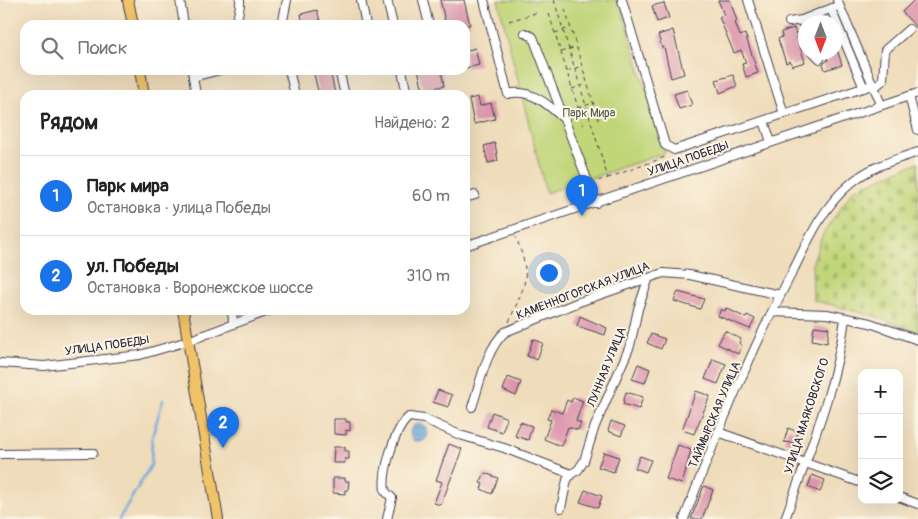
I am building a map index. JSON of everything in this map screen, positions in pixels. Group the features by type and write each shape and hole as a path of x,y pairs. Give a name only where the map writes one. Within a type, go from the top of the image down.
{"main road":[{"path":"128,0 132,20"},
{"path":"141,75 143,90"},
{"path":"184,315 218,519"}],"street":[{"path":"180,0 183,20"},
{"path":"237,20 241,9 240,0"},
{"path":"283,20 287,0"},
{"path":"361,0 365,20"},
{"path":"387,0 392,20"},
{"path":"423,0 428,20"},
{"path":"484,0 508,94 530,94 548,104 567,121"},
{"path":"622,0 665,145 674,150 870,87 883,80 885,50 909,29"},
{"path":"748,0 784,114"},
{"path":"815,15 831,9 838,3 870,87"},
{"path":"831,9 870,87 881,104"},
{"path":"789,22 798,21"},
{"path":"525,33 533,38 567,121 596,203"},
{"path":"192,75 195,90"},
{"path":"290,75 294,90"},
{"path":"341,75 344,90"},
{"path":"403,75 406,90"},
{"name":"УЛИЦА ПОБЕДЫ","path":"470,244 918,93"},
{"path":"909,96 918,130"},
{"path":"764,121 771,142"},
{"name":"ТАЙМЫРСКАЯ УЛИЦА","path":"684,519 718,432 770,316 828,206 851,183 878,166 918,152"},
{"path":"470,196 475,195"},
{"name":"КАМЕННОГОРСКАЯ УЛИЦА","path":"472,407 493,349 505,332 579,302 648,280 663,273 678,273 780,295"},
{"name":"ЛУННАЯ УЛИЦА","path":"571,474 578,470 584,461 595,426 630,346 638,309 648,280"},
{"path":"770,316 826,314 870,323 918,340"},
{"path":"233,315 234,322"},
{"name":"УЛИЦА ПОБЕДЫ","path":"0,363 44,366 140,356 256,315"},
{"name":"УЛИЦА МАЯКОВСКОГО","path":"785,519 828,397 843,338 845,319"},
{"path":"387,519 392,498 385,491 386,471 396,434 400,425 409,417 424,419 460,435 504,448 571,474 567,480 561,508"},
{"path":"718,432 805,461 858,481"},
{"path":"0,454 94,453"},
{"path":"903,498 918,504"}],"path":[{"path":"554,0 608,178"},
{"path":"565,9 599,122"},
{"path":"509,21 539,12"},
{"path":"549,14 584,127"},
{"path":"555,33 571,28"},
{"path":"561,52 576,47"},
{"path":"567,71 582,66"},
{"path":"572,89 588,84"},
{"path":"578,108 594,103"},
{"path":"590,184 664,158 674,150"},
{"path":"505,332 527,275 526,265 514,231"}],"green space":[{"name":"Парк Мира","path":"498,0 619,0 665,153 546,193"},
{"path":"918,162 918,332 874,316 813,300 812,264 823,234 853,190"}],"water":[{"path":"419,424 425,427 428,433 425,439 419,442 413,439 410,433 413,427"}],"building":[{"path":"440,0 464,0 469,20 445,20"},
{"path":"718,0 730,0 740,36 745,34 758,73 746,77 742,64 746,63 741,50 734,53 719,17 724,15"},
{"path":"914,0 918,0 918,29 902,12"},
{"path":"664,3 669,18 657,22 652,6"},
{"path":"317,10 320,20 302,20 301,14"},
{"path":"794,28 798,40 798,60 804,60 805,62 792,66 790,61 786,63 778,39 782,37 781,32"},
{"path":"673,30 684,74 671,78 664,47 662,48 658,35"},
{"path":"475,48 479,65 470,67 470,50"},
{"path":"828,60 840,60 842,65 825,70 823,64"},
{"path":"314,75 331,75 334,90 318,90"},
{"path":"419,75 442,75 444,86 423,90"},
{"path":"733,75 737,86 720,93 716,80"},
{"path":"687,90 692,105 679,109 674,94"},
{"path":"478,97 480,106 491,103 495,119 474,124 470,99"},
{"path":"495,143 498,161 488,163 484,146"},
{"path":"678,292 704,299 700,309 674,301"},
{"path":"726,308 746,318 747,315 755,319 750,329 718,316 721,309 725,311"},
{"path":"580,316 607,328 605,335 577,326"},
{"path":"814,326 829,328 827,343 812,340"},
{"path":"725,331 741,339 739,343 742,345 738,354 718,344"},
{"path":"651,334 665,339 661,349 647,343"},
{"path":"533,339 543,343 537,360 527,356"},
{"path":"713,359 726,364 718,384 705,379"},
{"path":"638,364 650,369 645,383 632,379"},
{"path":"508,377 521,382 516,396 503,390"},
{"path":"438,390 452,395 448,407 433,402"},
{"path":"696,391 710,396 694,434 682,430"},
{"path":"626,392 643,397 639,409 623,404"},
{"path":"573,397 583,401 576,421 581,423 578,430 568,427 561,446 544,439 551,420 547,419 551,409 562,413 567,400 571,402"},
{"path":"492,412 507,418 502,432 487,427"},
{"path":"334,419 346,419 346,422 350,422 350,431 346,430 346,435 334,434"},
{"path":"611,421 625,426 621,436 608,431"},
{"path":"520,422 532,426 528,440 515,436"},
{"path":"788,428 798,432 794,443 784,442"},
{"path":"449,444 462,449 441,505 434,503 442,482 436,480"},
{"path":"678,445 691,450 682,484 666,479"},
{"path":"334,447 345,447 345,451 349,451 349,459 345,459 345,463 333,463"},
{"path":"604,452 619,457 614,472 598,467"},
{"path":"640,456 651,460 646,472 635,468"},
{"path":"485,473 498,478 492,494 481,489 483,484 480,483"},
{"path":"812,475 825,480 820,492 808,487"},
{"path":"333,478 345,478 345,481 349,481 348,490 345,490 345,494 333,493"},
{"path":"704,486 713,490 702,519 691,519"},
{"path":"585,490 602,496 598,508 580,502"}],"waterway":[{"path":"119,519 151,465 152,437 163,400"}],"place":[{"name":"Парк мира","path":"582,216"},
{"name":"ул. Победы","path":"223,448"}]}
